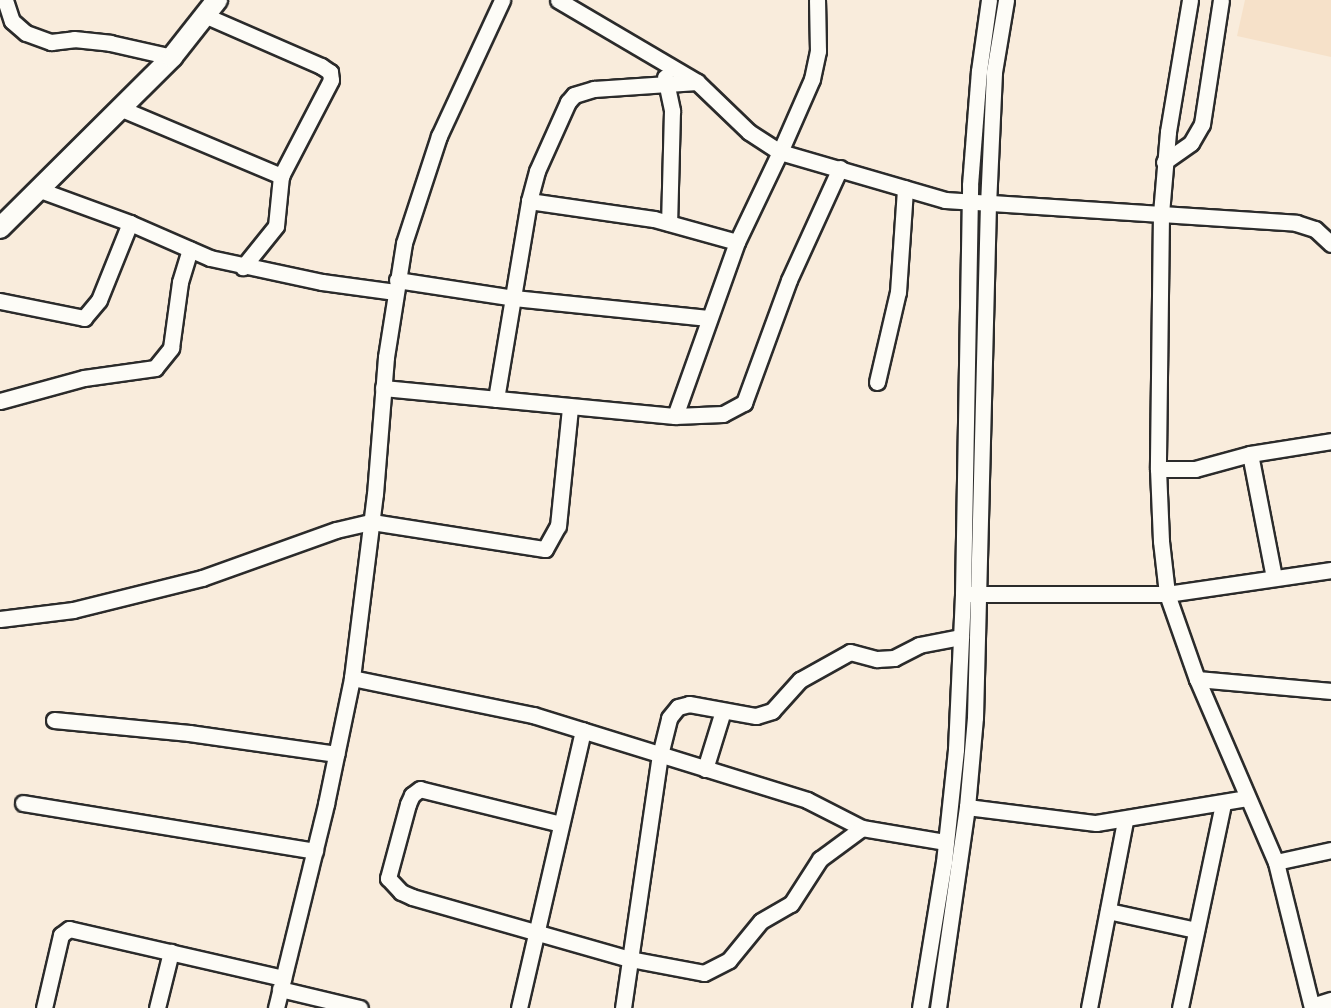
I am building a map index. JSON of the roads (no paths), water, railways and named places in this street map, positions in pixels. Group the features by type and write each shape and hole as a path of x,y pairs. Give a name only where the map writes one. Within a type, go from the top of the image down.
{"main road":[{"path":"0,228 172,57 217,0"}],"street":[{"path":"5,0 12,21 26,33 51,42 74,39 110,43 172,57"},
{"path":"276,1008 338,754 352,678 372,522 383,388 396,286 419,192 439,136 502,0"},
{"path":"558,0 697,82 749,132 780,152 905,188 970,203 1296,223 1315,229 1331,244"},
{"path":"675,416 708,318 737,242 812,79 818,51 817,0"},
{"path":"920,1008 946,842 961,637 970,203 979,71 989,0"},
{"path":"939,1008 967,807 975,717 988,205 994,72 1006,0"},
{"path":"1190,0 1164,162 1161,214 1158,469 1167,594 1197,679 1276,862 1312,1007 1331,1000"},
{"path":"1164,162 1191,143 1202,124 1221,0"},
{"path":"204,15 330,72 331,80 281,176 276,226 243,267"},
{"path":"661,59 672,111 669,223"},
{"path":"496,399 529,201 543,156 574,94 594,89 697,82"},
{"path":"122,109 281,176"},
{"path":"383,388 675,416 723,414 744,403 789,280 840,168"},
{"path":"877,382 898,292 905,188"},
{"path":"40,190 130,223 190,250 243,267 396,286 708,318"},
{"path":"529,201 669,223 737,242"},
{"path":"0,301 84,318 99,300 130,223"},
{"path":"0,401 84,378 154,368 171,348 180,282 190,250"},
{"path":"0,619 73,610 202,578 336,530 372,522 545,549 558,526 570,407"},
{"path":"1158,469 1196,469 1250,454 1331,441"},
{"path":"1250,454 1274,577"},
{"path":"963,594 1167,594 1331,570"},
{"path":"623,1008 660,755 669,717 678,707 689,705 756,716 772,711 800,680 850,652 877,659 894,658 919,645 961,637"},
{"path":"352,678 481,703 583,730 807,800 862,828 946,842"},
{"path":"1197,679 1331,691"},
{"path":"705,769 723,711"},
{"path":"54,720 189,733 338,754"},
{"path":"519,1008 583,730"},
{"path":"561,824 420,789 412,795 389,866 388,878 401,892 630,959 704,973 718,968 761,921 791,904 820,859 862,828"},
{"path":"967,807 1070,821 1125,821 1247,798"},
{"path":"23,803 315,851"},
{"path":"1180,1008 1222,804"},
{"path":"1089,1008 1125,821"},
{"path":"1276,862 1331,850"},
{"path":"1108,911 1196,930"},
{"path":"44,1008 64,930 171,952 282,983 360,1008"},
{"path":"157,1008 171,952"}]}
